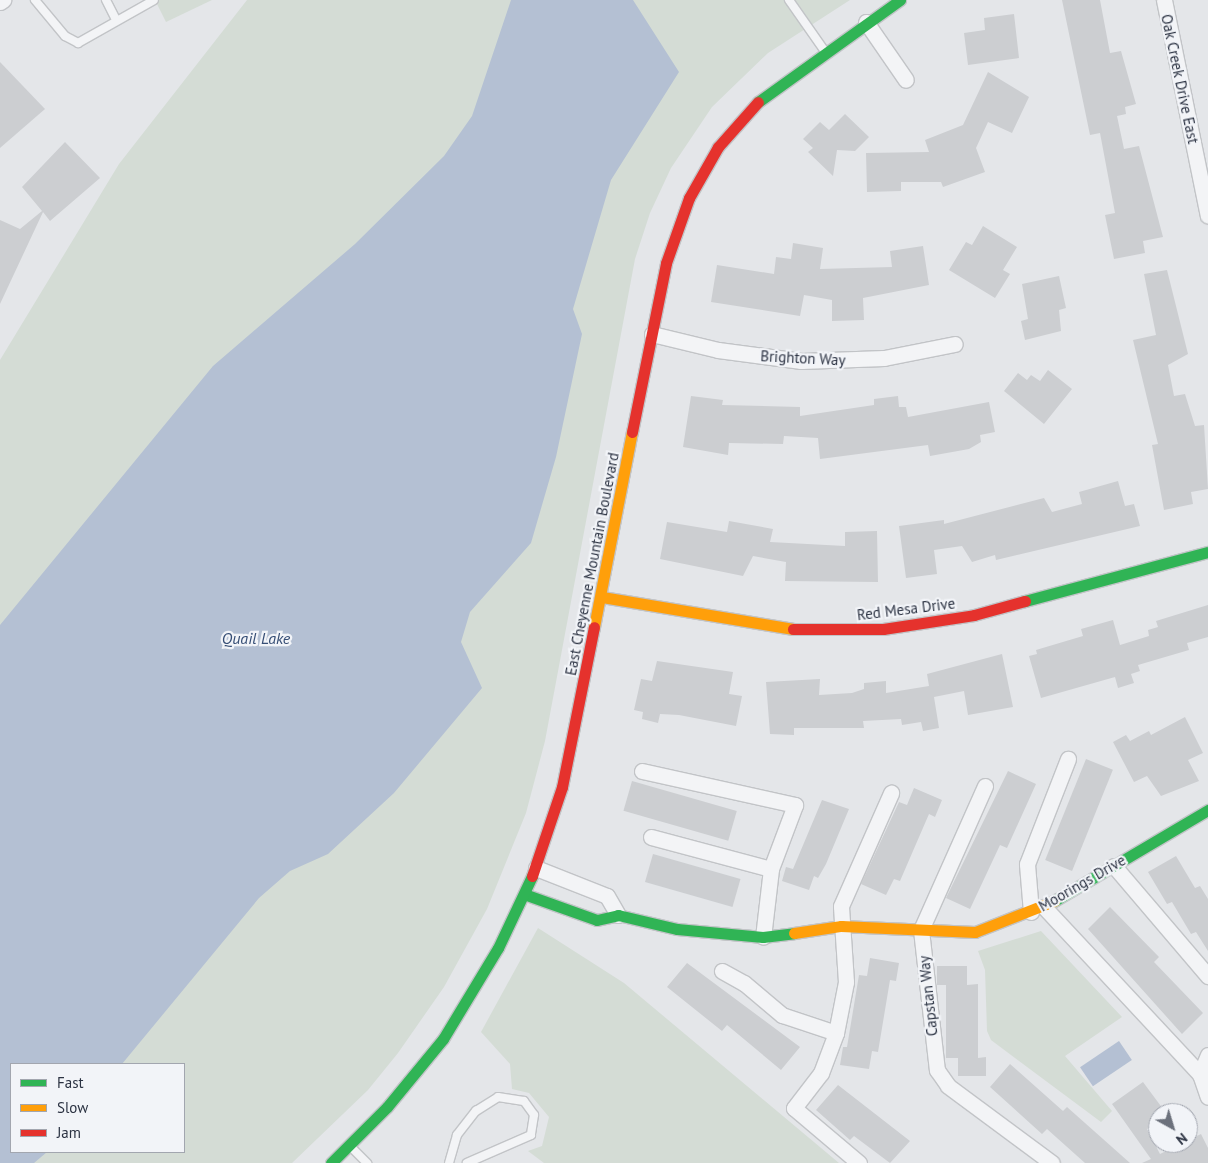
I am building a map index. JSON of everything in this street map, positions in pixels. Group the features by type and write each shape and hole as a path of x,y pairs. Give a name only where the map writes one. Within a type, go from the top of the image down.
{"street":[{"name":"East Cheyenne Mountain Boulevard","path":"331,1163 414,1077 443,1039 474,991 536,868 562,787 602,597 669,254 702,174 735,125 824,50 900,0"},
{"name":"Oak Creek Drive East","path":"1164,0 1208,216"},
{"path":"866,22 906,80"},
{"name":"Brighton Way","path":"652,334 718,350 800,361 884,358 955,344"},
{"name":"Red Mesa Drive","path":"602,597 783,629 882,629 974,615 1208,552"},
{"path":"1068,759 1027,864 1038,909 1200,1074 1208,1097"},
{"path":"642,771 795,805 771,869 763,937"},
{"name":"Capstan Way","path":"984,786 921,930 933,1048 941,1078 1050,1163"},
{"path":"859,1163 794,1108 821,1073 836,1033 846,982 841,906 891,793"},
{"name":"Moorings Drive","path":"524,894 597,920 618,915 677,928 763,937 841,926 976,932 1038,909 1114,866 1169,830 1208,810"},
{"path":"652,837 771,869"},
{"path":"1114,866 1208,976"},
{"path":"536,868 607,896 618,915"},
{"path":"722,972 744,983 782,1015 836,1033"},
{"path":"1200,1074 1208,1054"}],"lane":[{"path":"35,0 65,36 78,43 115,18 154,0"},
{"path":"106,0 115,18"},
{"path":"789,0 824,50"},
{"path":"449,1163 457,1135 476,1111 498,1098 524,1101 534,1115 531,1135 468,1163"},
{"path":"349,1145 367,1163"}],"shaded area":[{"path":"155,0 212,0 166,22"},
{"path":"247,0 850,0 768,53 712,107 671,168 650,213 635,259 545,741 526,813 487,909 444,987 398,1053 368,1090 292,1163 0,1163 0,360 119,164"},
{"path":"538,928 624,983 839,1163 544,1163 528,1151 542,1146 549,1117 529,1093 512,1089 510,1064 481,1032"},
{"path":"1041,931 1122,1017 1065,1056 1112,1111 1101,1122 991,1040 987,1031 985,970 978,951"}],"water":[{"name":"Quail Lake","path":"511,0 633,0 679,72 611,180 573,309 582,334 556,457 531,543 470,612 461,642 482,688 394,793 328,854 290,871 259,898 123,1063 10,1063 10,1153 46,1153 34,1163 0,1163 0,625 213,366 355,244 444,156 472,116"},
{"path":"1119,1041 1132,1060 1093,1086 1080,1067"}],"building":[{"path":"1062,0 1100,0 1110,53 1121,51 1136,104 1125,107 1126,114 1117,116 1124,149 1139,146 1163,237 1143,241 1145,253 1114,259 1105,215 1115,213 1100,133 1090,135"},
{"path":"1014,14 1019,58 968,65 964,33 985,30 984,18"},
{"path":"0,62 45,109 0,148"},
{"path":"988,72 1029,97 1012,133 988,122 976,148 985,172 943,187 941,182 901,182 901,191 867,192 866,153 929,152 925,140 963,125"},
{"path":"845,114 869,137 855,151 837,150 833,176 808,152 813,148 803,139 820,122 829,130"},
{"path":"65,142 100,178 50,221 43,212 0,304 0,220 20,229 42,211 22,187"},
{"path":"983,226 1017,247 1003,270 1010,274 995,298 949,270 966,242 972,245"},
{"path":"793,243 823,248 820,269 892,267 890,251 923,246 929,285 863,298 864,320 832,321 832,300 804,295 800,316 711,302 717,265 774,274 776,257 791,259"},
{"path":"1167,270 1188,354 1168,365 1174,396 1185,394 1195,426 1204,425 1208,489 1191,492 1193,504 1164,510 1152,445 1158,444 1133,340 1156,335 1144,274"},
{"path":"1059,276 1066,308 1059,310 1061,331 1025,340 1021,321 1028,319 1022,284"},
{"path":"1048,370 1072,389 1044,424 1004,391 1018,373 1027,380 1031,375 1040,381"},
{"path":"691,396 723,400 722,405 800,407 800,416 874,405 874,399 898,396 899,407 906,407 908,417 989,402 995,432 980,435 981,442 969,449 930,456 928,445 820,459 818,438 784,436 783,444 729,443 728,455 683,447"},
{"path":"1118,481 1125,506 1134,504 1140,526 996,560 995,555 972,562 962,546 934,550 937,574 906,578 899,526 944,520 944,524 1044,498 1052,512 1082,504 1079,492"},
{"path":"729,521 773,529 770,542 845,546 845,532 877,531 878,582 785,581 786,562 753,556 743,576 660,559 667,522 727,532"},
{"path":"1208,605 1208,637 1187,643 1189,650 1138,665 1140,671 1131,674 1134,683 1118,688 1115,677 1041,698 1029,656 1037,654 1036,650 1083,636 1081,629 1113,620 1120,645 1149,636 1148,630 1158,627 1156,621"},
{"path":"1002,654 1013,707 968,715 964,691 934,697 939,728 923,731 921,722 902,725 901,719 863,721 864,728 794,728 794,735 770,734 766,682 820,679 819,695 852,693 864,689 864,683 886,681 886,693 929,686 927,674"},
{"path":"657,661 733,672 729,694 742,696 736,726 679,715 660,714 658,723 642,719 643,712 634,710 641,679 652,681"},
{"path":"1185,717 1203,753 1188,760 1199,781 1161,796 1147,776 1134,782 1113,742 1126,735 1130,741 1149,731 1151,735"},
{"path":"1086,759 1113,770 1072,871 1045,860"},
{"path":"1008,771 1036,784 1007,848 1000,845 970,909 946,898"},
{"path":"632,781 737,811 728,841 623,811"},
{"path":"914,788 942,800 935,817 929,814 900,881 894,879 886,895 861,884 899,802 907,805"},
{"path":"822,800 849,809 826,864 818,878 814,876 809,890 782,881 786,867 793,869"},
{"path":"653,854 740,879 732,907 645,882"},
{"path":"1176,856 1195,888 1200,886 1208,899 1208,951 1196,932 1191,934 1172,902 1167,904 1148,872"},
{"path":"1110,907 1159,957 1154,962 1203,1013 1182,1034 1088,929"},
{"path":"870,958 899,963 896,981 890,980 878,1052 872,1051 869,1069 840,1065 843,1047 847,1047 859,975 867,976"},
{"path":"687,963 800,1047 781,1070 727,1025 722,1031 667,987"},
{"path":"937,966 967,966 967,985 978,984 978,1058 986,1057 986,1076 958,1076 958,1058 946,1058 946,985 937,985"},
{"path":"1010,1064 1063,1111 1067,1107 1130,1163 1085,1163 1047,1129 1042,1134 990,1087"},
{"path":"1143,1082 1159,1103 1148,1103 1148,1153 1198,1153 1198,1135 1201,1134 1208,1148 1208,1163 1142,1163 1151,1159 1112,1104"},
{"path":"838,1085 910,1141 890,1163 854,1136 850,1140 816,1110"}],"traffic: fast":[{"path":"758,102 900,0"},
{"path":"1025,601 1208,552"},
{"path":"1054,901 1208,810"},
{"path":"331,1163 387,1107 443,1039 498,948 532,876"},
{"path":"524,894 597,920 618,915 677,929 763,937 794,933"}],"traffic: slow":[{"path":"594,627 632,432"},
{"path":"602,597 793,629"},
{"path":"794,933 841,926 975,932 1054,901"}],"traffic: jam":[{"path":"632,432 666,263 689,198 718,147 758,102"},
{"path":"793,629 883,629 974,615 1025,601"},
{"path":"532,876 562,787 594,627"}]}
